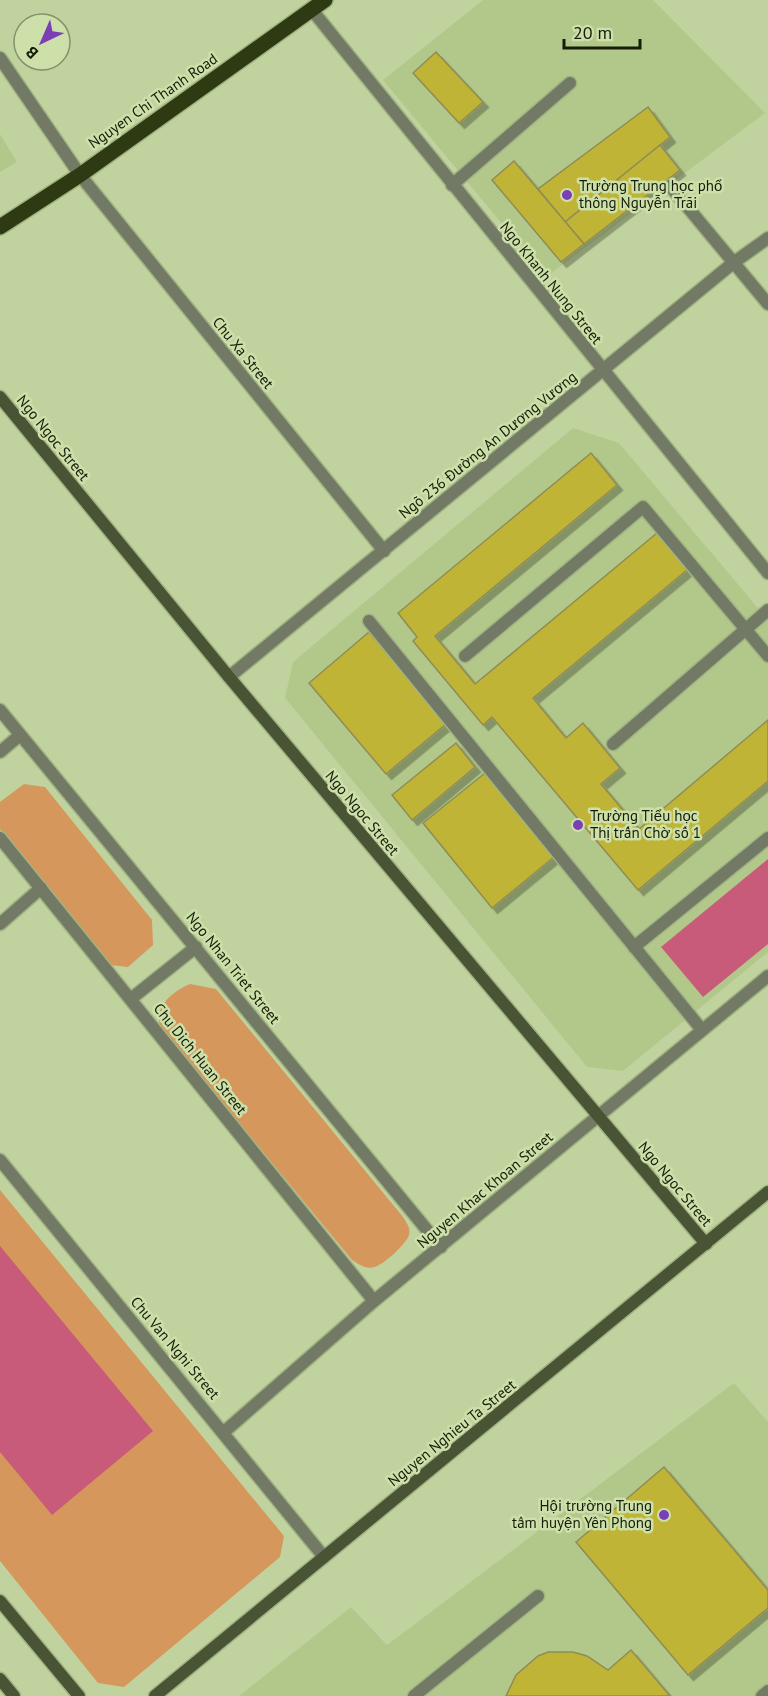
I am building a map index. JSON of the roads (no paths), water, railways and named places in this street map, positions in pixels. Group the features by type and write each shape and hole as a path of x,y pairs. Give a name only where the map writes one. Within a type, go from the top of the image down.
{"main road":[{"name":"Nguyen Chi Thanh Road","path":"0,227 80,175 325,0"}],"street":[{"name":"Ngo Khanh Nung Street","path":"312,10 602,371 768,573"},
{"name":"Chu Xa Street","path":"0,58 80,175 384,550"},
{"path":"452,185 570,83"},
{"path":"670,186 768,304"},
{"name":"Ngõ 236 Đường An Dương Vương","path":"229,677 733,263 768,238"},
{"name":"Ngo Ngoc Street","path":"2,405 706,1244"},
{"path":"465,656 644,507 768,656"},
{"path":"613,744 768,610"},
{"path":"369,621 702,1030"},
{"name":"Ngo Nhan Triet Street","path":"0,710 441,1247"},
{"path":"0,752 20,735"},
{"name":"Chu Dich Huan Street","path":"0,838 132,998 374,1301"},
{"path":"634,947 768,838"},
{"path":"0,924 41,888"},
{"path":"132,998 196,947"},
{"name":"Nguyen Khac Khoan Street","path":"224,1432 374,1301 768,976"},
{"name":"Chu Van Nghi Street","path":"0,1160 324,1557"},
{"name":"Nguyen Nghieu Ta Street","path":"155,1696 768,1192"},
{"path":"414,1696 538,1596"},
{"path":"0,1601 79,1696"},
{"path":"0,1679 14,1696"},
{"path":"762,1696 768,1691"}],"place":[{"name":"Trường Trung học phổ thông Nguyễn Trãi","path":"567,195"},
{"name":"Trường Tiểu học Thị trấn Chờ số 1","path":"578,825"},
{"name":"Hội trường Trung tâm huyện Yên Phong","path":"664,1515"}]}
